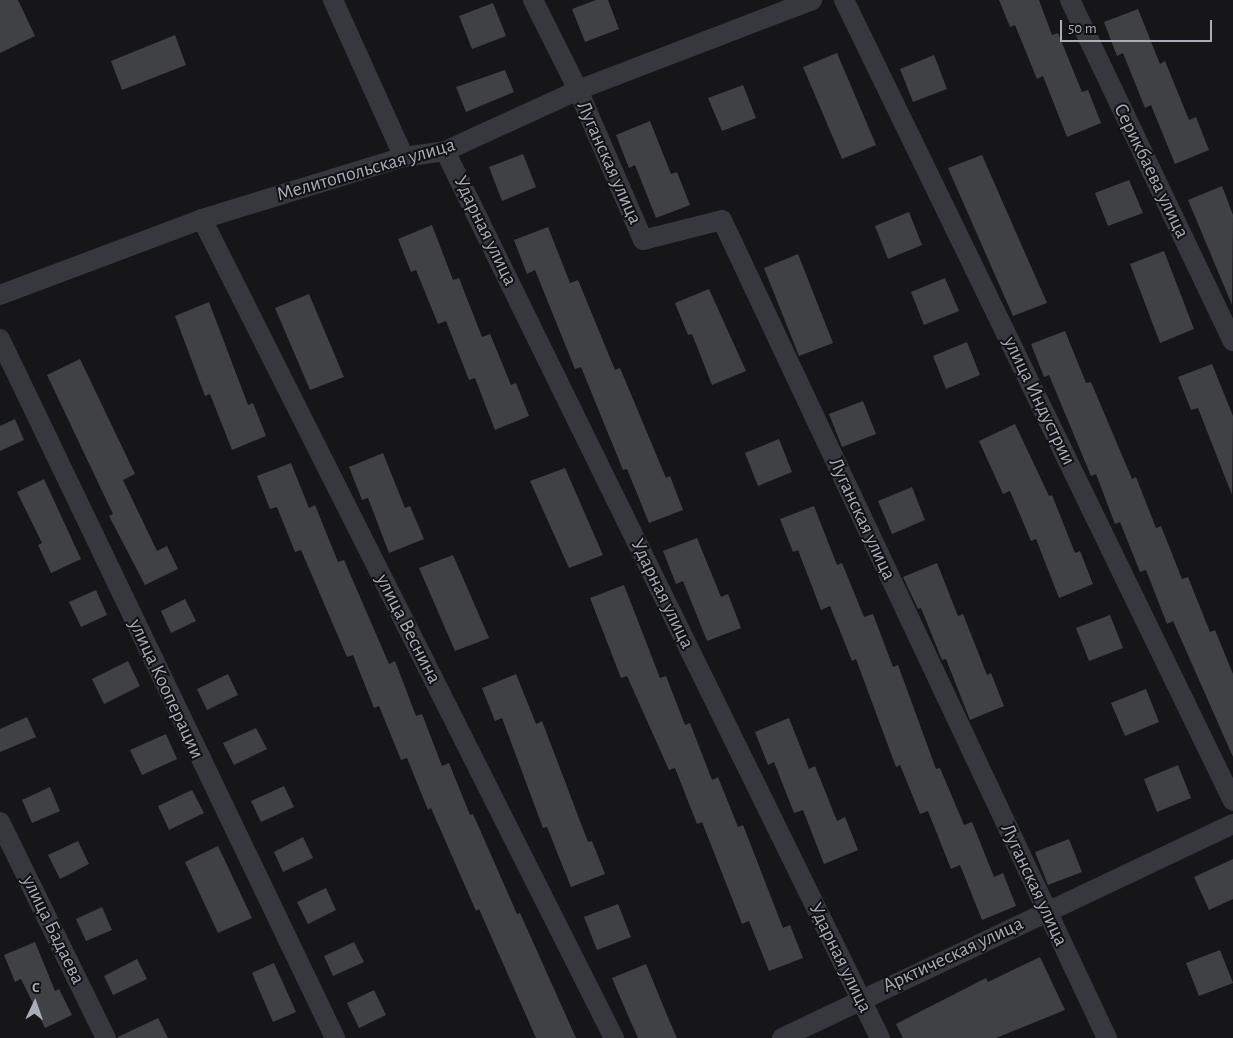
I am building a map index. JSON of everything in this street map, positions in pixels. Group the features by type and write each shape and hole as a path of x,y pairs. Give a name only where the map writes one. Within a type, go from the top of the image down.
{"street":[{"path":"333,0 404,156"},
{"path":"533,0 578,90"},
{"name":"Мелитопольская улица","path":"0,296 202,219 404,156 445,150 578,90 812,0"},
{"name":"улица Индустрии","path":"844,0 1233,801"},
{"name":"Серикбаева улица","path":"1070,0 1233,341"},
{"name":"Луганская улица","path":"578,90 643,240 722,220 1046,912 1107,1038"},
{"name":"Ударная улица","path":"445,150 880,1038"},
{"name":"улица Веснина","path":"202,219 614,1038"},
{"name":"улица Кооперации","path":"0,339 336,1038"},
{"name":"улица Бадаева","path":"0,822 106,1038"},
{"name":"Арктическая улица","path":"782,1038 1233,824"}],"building":[{"path":"0,0 18,0 35,36 0,53"},
{"path":"596,0 608,0 619,29 585,42 572,9"},
{"path":"999,0 1039,0 1052,35 1058,33 1082,92 1088,90 1101,123 1067,137 1043,76 1037,79 1015,25 1010,27"},
{"path":"493,3 506,36 472,49 459,16"},
{"path":"1138,9 1160,64 1165,61 1189,120 1196,117 1209,150 1175,164 1151,105 1145,108 1123,53 1117,56 1104,22"},
{"path":"175,35 186,65 122,90 111,61"},
{"path":"837,53 876,145 842,159 803,67"},
{"path":"934,55 947,89 913,102 900,69"},
{"path":"505,70 514,92 466,112 456,87"},
{"path":"743,85 756,118 722,131 708,98"},
{"path":"650,121 671,174 677,172 690,205 656,218 635,165 629,168 616,135"},
{"path":"523,154 536,187 502,201 489,167"},
{"path":"982,155 1047,303 1013,316 948,168"},
{"path":"1129,180 1143,213 1108,226 1095,193"},
{"path":"1222,186 1233,215 1232,305 1188,200"},
{"path":"909,212 922,245 888,259 875,226"},
{"path":"432,225 453,280 459,278 482,337 490,334 511,385 516,383 529,416 495,430 475,378 469,380 446,321 438,324 416,270 411,272 398,239"},
{"path":"548,227 570,283 578,280 615,370 620,368 666,478 670,476 683,510 649,523 627,469 623,470 581,367 575,369 535,270 527,274 514,240"},
{"path":"1164,251 1194,329 1160,343 1130,264"},
{"path":"798,254 833,343 799,356 764,268"},
{"path":"945,278 959,311 924,325 911,292"},
{"path":"709,289 746,371 712,385 692,334 688,335 675,303"},
{"path":"309,294 344,377 310,390 275,308"},
{"path":"209,302 248,405 253,403 266,436 232,450 210,394 205,396 175,316"},
{"path":"1065,331 1086,383 1091,382 1132,479 1136,477 1156,528 1161,526 1182,579 1188,577 1210,632 1215,630 1233,674 1233,757 1173,621 1167,624 1146,570 1140,572 1120,522 1115,524 1096,474 1091,476 1049,375 1044,377 1031,344"},
{"path":"967,342 980,375 946,389 933,356"},
{"path":"80,359 135,474 123,480 157,551 167,546 178,569 145,585 109,516 113,514 47,375"},
{"path":"1212,364 1233,416 1232,495 1198,408 1191,410 1178,377"},
{"path":"863,401 876,434 842,447 829,414"},
{"path":"15,419 24,440 0,451 0,426"},
{"path":"1015,424 1049,496 1052,495 1075,553 1080,551 1093,584 1059,598 1036,539 1031,541 1010,491 1003,494 979,441"},
{"path":"779,439 792,472 758,486 745,453"},
{"path":"383,453 405,508 410,506 424,539 389,553 368,498 362,500 349,467"},
{"path":"291,463 309,508 315,505 338,562 344,560 389,664 395,661 416,716 422,714 442,766 449,763 470,815 473,814 517,914 520,913 576,1038 536,1038 479,909 476,911 431,808 428,810 407,758 401,760 379,706 374,708 353,655 347,657 301,550 295,552 277,507 270,509 257,476"},
{"path":"565,468 603,555 569,568 530,481"},
{"path":"44,479 81,559 51,573 38,545 42,543 17,492"},
{"path":"912,487 925,520 892,534 878,501"},
{"path":"814,506 837,565 842,563 864,617 873,614 893,667 898,665 936,769 940,768 964,825 972,822 994,877 1003,873 1016,906 982,920 960,865 951,869 928,811 920,814 900,765 896,767 856,659 852,661 830,606 821,610 798,550 793,552 780,519"},
{"path":"697,538 721,597 728,594 741,628 707,641 683,581 676,584 663,551"},
{"path":"453,555 489,638 455,651 419,568"},
{"path":"937,563 958,616 963,614 987,675 991,673 1004,706 970,720 946,659 942,660 921,608 918,609 903,577"},
{"path":"624,585 660,678 666,676 685,725 690,723 712,780 718,777 738,827 743,825 783,928 790,925 803,958 769,971 749,921 742,924 702,822 697,824 675,768 669,770 627,676 621,678 590,598"},
{"path":"96,590 107,615 81,627 69,602"},
{"path":"185,599 196,621 171,633 161,611"},
{"path":"1110,615 1123,648 1089,661 1076,628"},
{"path":"128,661 140,686 104,704 92,679"},
{"path":"228,674 238,695 207,710 197,689"},
{"path":"516,674 536,724 542,721 588,842 592,841 605,874 571,887 547,827 543,828 502,718 495,721 482,688"},
{"path":"1146,689 1159,722 1125,736 1111,703"},
{"path":"27,717 36,737 0,752 0,729"},
{"path":"789,718 809,769 815,766 837,821 845,817 858,850 824,864 803,810 794,813 774,762 768,765 755,732"},
{"path":"256,728 267,749 234,765 223,743"},
{"path":"166,734 177,759 142,775 130,750"},
{"path":"1178,765 1191,798 1157,812 1144,779"},
{"path":"284,786 294,807 261,822 251,801"},
{"path":"50,787 60,811 32,823 22,800"},
{"path":"192,790 204,813 169,830 158,806"},
{"path":"303,837 313,858 283,872 274,852"},
{"path":"1069,839 1082,872 1048,885 1035,852"},
{"path":"78,841 89,864 60,879 48,855"},
{"path":"218,846 252,918 218,933 185,862"},
{"path":"1233,859 1233,899 1209,910 1194,877"},
{"path":"326,888 336,910 308,924 297,902"},
{"path":"618,904 631,937 597,950 584,917"},
{"path":"102,907 112,930 86,941 76,919"},
{"path":"35,942 55,991 59,989 72,1015 45,1028 21,979 15,982 4,955"},
{"path":"354,942 364,962 333,976 324,956"},
{"path":"1220,950 1233,983 1199,996 1186,963"},
{"path":"1040,957 1065,1010 996,1038 903,1038 896,1024 986,978 988,982"},
{"path":"137,959 147,979 113,995 104,976"},
{"path":"274,963 296,1012 273,1022 252,973"},
{"path":"646,964 677,1038 638,1038 612,978"},
{"path":"374,990 386,1015 359,1028 347,1003"},
{"path":"158,1018 168,1038 118,1038 118,1037"}]}
